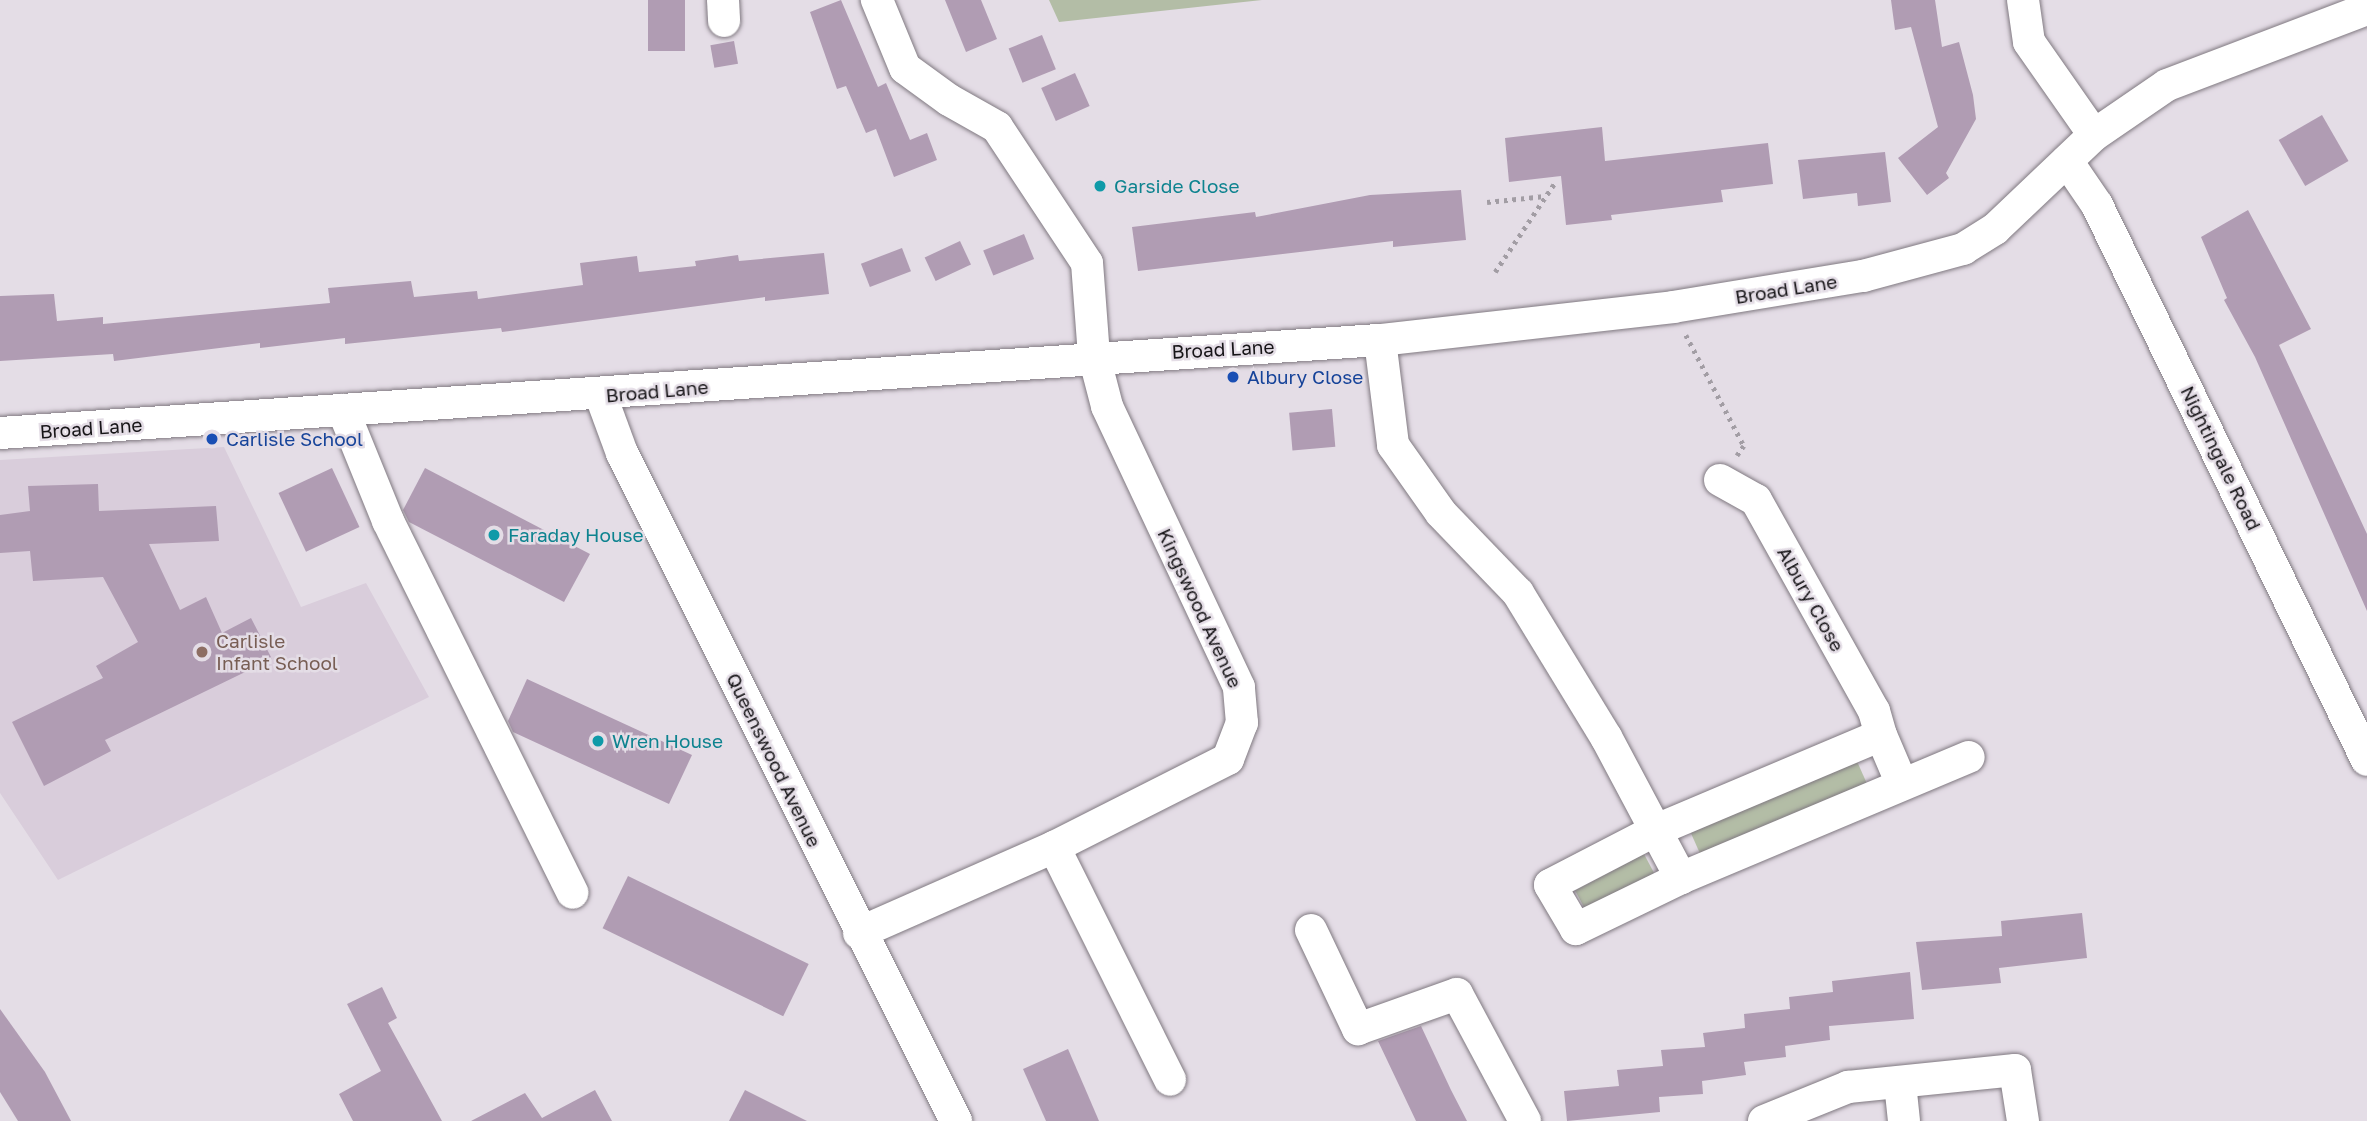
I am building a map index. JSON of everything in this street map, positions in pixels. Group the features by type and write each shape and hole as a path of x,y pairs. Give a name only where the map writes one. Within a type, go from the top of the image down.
{"street":[{"path":"877,0 905,68 948,100 997,127 1064,225 1087,263 1094,356"},
{"path":"2023,0 2029,41 2094,135"},
{"name":"Broad Lane","path":"0,433 601,396 1094,356 1380,340 1673,307 1863,276 1963,248 1994,229 2094,135 2137,103 2201,69 2367,9"},
{"name":"Nightingale Road","path":"2067,161 2097,205 2367,760"},
{"path":"1380,340 1393,445 1441,513 1518,593 1606,737 1681,878"},
{"name":"Kingswood Avenue","path":"859,933 1054,847 1228,759 1242,723 1239,687 1112,417 1094,356"},
{"name":"Queenswood Avenue","path":"601,396 622,453 859,933 956,1121"},
{"path":"343,410 388,521 573,893"},
{"name":"Albury Close","path":"1720,480 1756,499 1874,711 1901,782"},
{"path":"1881,735 1654,831 1550,885 1576,929 1681,878 1901,782 1969,757"},
{"path":"1054,847 1170,1080"},
{"path":"1311,930 1358,1029 1457,994 1525,1121"},
{"path":"1764,1121 1848,1087 2015,1070 2023,1121"},
{"path":"1900,1083 1904,1121"}],"path":[{"path":"1495,272 1554,184"},
{"path":"1487,202 1546,196"},
{"path":"1673,307 1744,446 1720,480"}],"shaded area":[{"name":"Carlisle Infant School","path":"224,447 301,607 366,583 429,697 58,880 0,793 0,460"}],"green space":[{"path":"1049,0 1262,0 1059,22"},
{"path":"1856,759 1867,784 1702,857 1691,833"},
{"path":"1644,854 1656,877 1587,914 1575,891"}],"building":[{"path":"648,0 685,0 685,51 648,51"},
{"path":"841,0 878,87 886,83 910,140 927,133 937,160 894,177 876,129 866,133 846,86 837,89 810,12"},
{"path":"945,0 981,0 997,39 966,52"},
{"path":"1891,0 1935,0 1942,47 1959,42 1973,95 1976,119 1946,173 1949,178 1927,195 1898,158 1938,127 1911,27 1895,30"},
{"path":"1042,35 1056,69 1022,83 1009,48"},
{"path":"734,41 738,64 714,68 710,45"},
{"path":"1075,73 1090,106 1056,121 1041,88"},
{"path":"2322,115 2348,161 2305,186 2279,140"},
{"path":"1602,127 1605,161 1768,143 1773,184 1721,190 1723,202 1611,215 1612,220 1566,225 1561,176 1509,182 1505,138"},
{"path":"1885,152 1891,202 1858,206 1857,193 1803,199 1798,160"},
{"path":"1461,190 1466,240 1393,247 1393,241 1138,271 1132,227 1255,212 1256,217 1370,195"},
{"path":"2248,210 2311,329 2279,345 2367,534 2367,611 2255,357 2224,300 2227,298 2201,237"},
{"path":"1024,234 1034,259 993,276 983,250"},
{"path":"960,241 971,265 936,281 925,257"},
{"path":"902,248 911,271 870,287 861,264"},
{"path":"824,253 829,294 765,301 765,297 502,332 501,328 345,344 345,338 260,348 260,343 114,361 113,354 0,361 0,296 54,294 57,321 103,317 103,324 330,303 328,288 411,281 414,297 477,291 478,299 583,285 580,263 637,256 639,272 696,266 695,261 738,255 739,261"},
{"path":"1332,409 1335,447 1292,451 1289,413"},
{"path":"332,468 359,527 306,552 279,493"},
{"name":"Faraday House","path":"425,468 590,554 564,602 409,522 403,510"},
{"path":"98,484 99,511 216,506 219,541 149,544 180,610 206,597 222,633 251,618 272,659 105,740 111,751 44,786 12,722 103,678 96,666 138,642 103,577 33,581 30,551 0,553 0,515 30,511 28,486"},
{"name":"Wren House","path":"527,679 692,755 669,804 513,732 508,721"},
{"path":"628,876 809,964 783,1016 603,928"},
{"path":"2082,913 2087,958 1999,968 2001,983 1922,990 1916,942 2002,936 2001,921"},
{"path":"1910,972 1914,1019 1829,1026 1830,1040 1785,1046 1786,1057 1744,1062 1746,1075 1702,1081 1703,1094 1659,1097 1660,1112 1567,1121 1564,1091 1619,1086 1617,1070 1663,1066 1661,1050 1705,1047 1703,1033 1745,1028 1744,1014 1790,1009 1789,997 1833,992 1832,981"},
{"path":"382,987 397,1018 388,1023 442,1121 353,1121 339,1094 381,1071 347,1004"},
{"path":"0,1009 45,1072 71,1121 18,1121 0,1092"},
{"path":"1421,1026 1467,1121 1416,1121 1378,1041"},
{"path":"1068,1049 1099,1121 1046,1121 1023,1069"},
{"path":"595,1090 612,1121 471,1121 525,1093 542,1118"},
{"path":"745,1090 807,1121 729,1121"}],"place":[{"name":"Garside Close","path":"1100,186"},
{"name":"Albury Close","path":"1233,377"},
{"name":"Carlisle School","path":"212,439"},
{"name":"Faraday House","path":"494,535"},
{"name":"Carlisle Infant School","path":"202,652"},
{"name":"Wren House","path":"598,741"}]}
